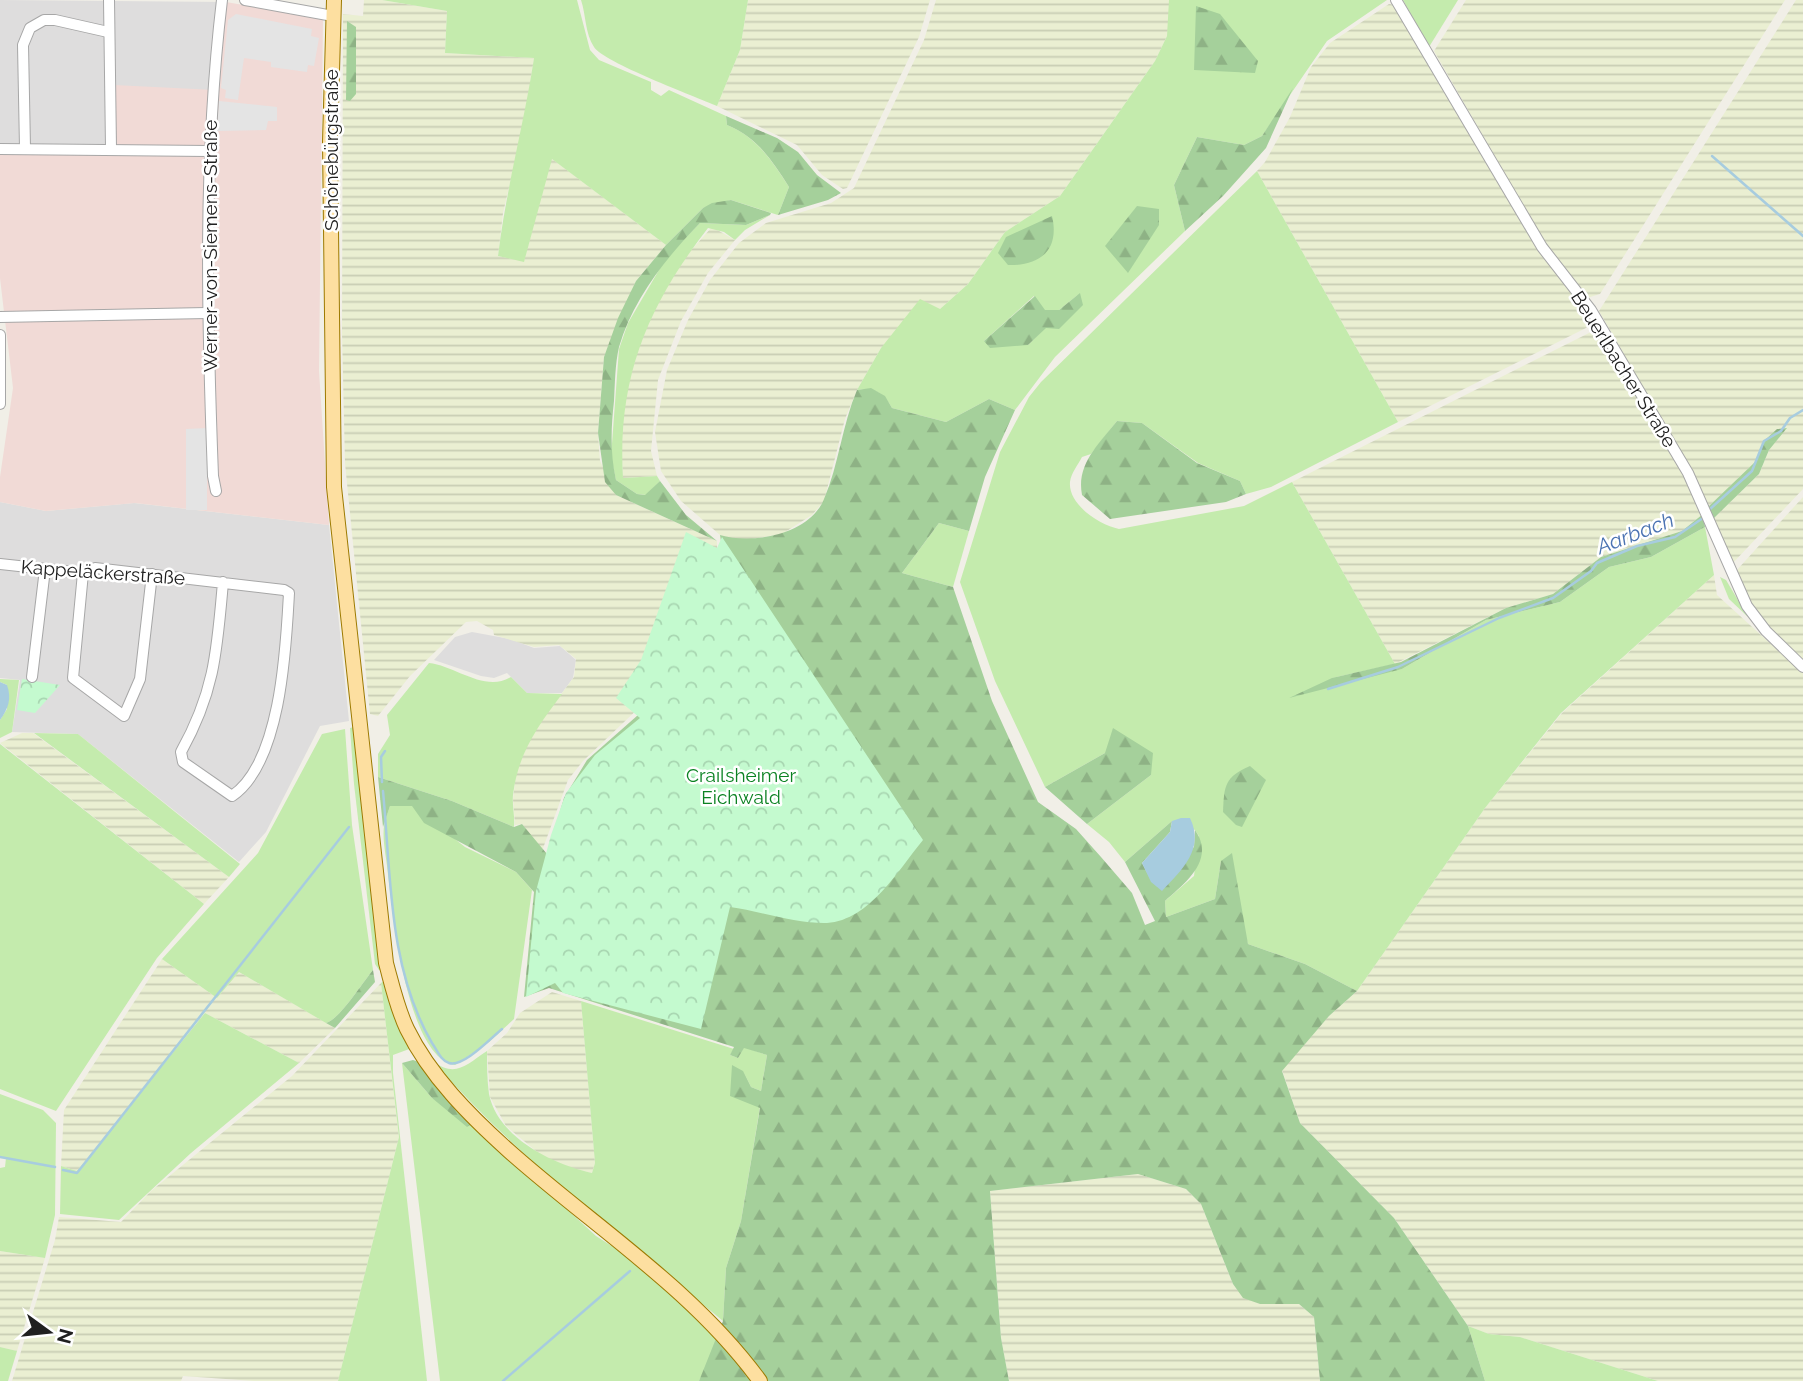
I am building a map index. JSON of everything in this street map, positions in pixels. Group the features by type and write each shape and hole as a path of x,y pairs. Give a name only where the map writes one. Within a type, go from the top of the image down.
{"main road":[{"name":"Schönebürgstraße","path":"334,0 331,300 334,487 386,963 398,1007 419,1050 463,1107 526,1166 716,1326 760,1381"}],"street":[{"path":"109,0 111,148"},
{"name":"Werner-von-Siemens-Straße","path":"216,491 213,476 207,313 209,151 222,0"},
{"path":"246,0 333,16"},
{"name":"Beuerlbacher Straße","path":"1396,0 1542,247 1591,310 1688,473 1747,606 1766,631 1803,667"},
{"path":"26,148 23,45 30,28 44,20 55,20 108,32"},
{"path":"0,149 209,151"},
{"path":"0,317 207,313"},
{"path":"0,335 0,404"},
{"name":"Kappeläckerstraße","path":"0,564 83,573 95,568 223,582 284,590 289,593 280,693 274,725 257,764 232,796 183,762 181,752 201,718 212,680 223,582"},
{"path":"32,677 45,569"},
{"path":"83,573 73,678 124,716 140,678 152,574"}],"shaded area":[{"path":"0,0 226,2 215,90 114,152 0,154"},
{"path":"226,2 323,19 319,371 329,525 135,503 46,511 0,502 0,477 13,388 0,278 0,154 114,152 114,85 215,90"},
{"path":"236,14 312,29 311,36 319,38 314,66 308,65 307,72 271,67 271,62 244,58 238,100 225,98 226,90 221,88 228,20"},
{"path":"219,101 277,107 277,121 268,121 266,130 217,131"},
{"path":"207,428 207,510 186,510 186,429"},
{"path":"0,502 46,511 134,503 329,525 349,721 320,726 266,832 239,862 78,734 12,732 20,680 0,678"},
{"path":"472,632 510,639 534,648 560,646 576,660 573,678 562,693 527,693 507,673 494,678 481,676 434,660 455,637"}],"green space":[{"path":"364,0 382,0 447,11 445,53 534,58 524,123 503,213 498,256 524,261 551,158 666,245 636,281 604,357 598,433 600,461 616,495 717,541 717,549 662,686 583,761 568,780 542,851 522,824 515,825 513,799 517,765 532,733 574,677 576,659 559,645 534,647 494,635 493,630 477,621 466,622 410,676 378,716 370,714 345,463 342,332 343,14 363,16"},
{"path":"382,0 577,0 590,50 599,60 651,82 651,90 661,96 669,90 726,116 727,125 747,136 763,151 789,187 778,215 731,200 703,208 666,245 552,159 524,262 498,256 534,58 445,53 447,11"},
{"path":"581,0 748,0 740,50 717,106 631,70 601,53 594,47 589,36"},
{"path":"748,0 930,0 919,37 847,188 843,189 822,175 797,145 717,106 740,50"},
{"path":"936,0 1169,0 1170,17 1167,36 1155,61 1060,196 1005,232 968,284 940,309 881,348 857,390 845,419 824,501 812,515 782,534 739,541 720,535 681,501 661,471 655,432 667,370 688,320 710,280 739,243 766,223 831,203 854,188 924,40"},
{"path":"1169,0 1387,0 1327,41 1262,136 1244,145 1197,137 1174,185 1185,231 1055,357 1015,410 989,399 946,422 892,408 878,392 857,390 881,348 920,299 940,309 968,284 1005,232 1060,196 1155,61 1167,36","holes":["1079,294 1028,345 984,341 1034,296 1044,310 1059,310"]},
{"path":"1403,0 1458,0 1429,47"},
{"path":"1466,0 1785,0 1600,294 1587,298 1553,257 1434,51"},
{"path":"1796,0 1803,0 1803,489 1731,565 1713,519 1759,474 1769,450 1765,440 1755,462 1708,507 1698,483 1599,311"},
{"path":"1389,4 1395,5 1590,314 1590,323 1586,328 1398,422 1257,171 1265,162 1290,117 1311,67 1330,43"},
{"path":"1196,6 1220,14 1258,61 1255,73 1194,70"},
{"path":"347,21 356,27 356,94 350,101 346,100"},
{"path":"1293,88 1266,148 1223,196 1185,231 1174,185 1197,137 1244,145 1262,136"},
{"path":"726,116 777,138 798,152 817,175 841,193 828,200 778,215 789,187 755,143 727,125"},
{"path":"1257,171 1398,422 1271,487 1246,494 1240,481 1198,463 1142,423 1117,421 1091,454 1082,457 1073,472 1071,490 1074,498 1087,513 1119,529 1244,506 1292,482 1395,664 1332,678 1402,669 1486,620 1560,602 1609,567 1651,557 1705,527 1714,575 1561,713 1485,808 1357,991 1305,964 1248,944 1221,861 1215,899 1166,917 1165,901 1194,876 1199,836 1195,830 1172,821 1125,862 1109,842 1087,824 1151,775 1105,753 1045,787 995,681 960,582 1000,452 1029,397 1041,382"},
{"path":"731,200 771,213 746,225 700,223 652,280 633,312 619,347 612,431 616,480 637,494 645,495 660,481 686,515 717,541 616,495 605,482 598,433 604,357 618,318 636,281 666,245 703,208 712,203"},
{"path":"1137,206 1159,209 1159,225 1128,273 1105,246"},
{"path":"770,215 745,230 735,240 724,232 708,228 669,285 653,315 631,375 622,442 623,478 657,476 660,481 646,495 637,494 616,480 611,457 619,349 628,323 666,258 700,223 746,225"},
{"path":"1052,216 1053,238 1045,254 1030,263 1008,265 998,253 1006,237"},
{"path":"712,227 735,240 708,273 681,321 658,380 651,451 657,476 623,478 621,441 625,396 638,350 655,305 685,257"},
{"path":"1080,293 1083,305 1059,329 1046,328 1028,345 990,348 984,341 1035,296 1045,310 1059,310"},
{"path":"1595,330 1603,334 1685,476 1703,514 1682,531 1601,557 1553,594 1506,608 1395,664 1292,482"},
{"path":"871,388 885,396 892,408 946,422 989,399 1015,410 985,477 969,531 939,523 902,573 953,587 992,701 1038,802 1076,829 1101,857 1132,893 1145,925 1155,921 1125,862 1172,821 1170,832 1142,863 1152,882 1194,847 1195,830 1201,841 1202,851 1200,861 1189,879 1165,901 1166,917 1215,899 1221,861 1232,853 1248,944 1305,964 1357,991 1329,1016 1282,1071 1300,1123 1394,1218 1468,1326 1485,1381 1320,1381 1314,1317 1299,1304 1260,1304 1243,1298 1233,1284 1201,1204 1186,1189 1138,1174 990,1191 1001,1338 1009,1381 699,1381 723,1321 726,1268 741,1221 760,1108 730,1096 732,1065 743,1071 751,1087 761,1091 767,1055 744,1048 738,1058 730,1055 734,1047 549,988 524,997 534,892 516,872 424,823 412,806 390,806 383,827 378,777 452,801 514,827 522,824 547,854 564,798 587,760 638,715 722,548 720,535 748,539 779,534 806,521 817,511 829,486 857,390"},
{"path":"1117,421 1142,423 1197,463 1240,481 1246,494 1226,502 1110,519 1082,495 1081,484 1082,474 1096,446"},
{"path":"1787,428 1769,450 1759,474 1713,519 1708,507 1755,462 1765,440 1777,429"},
{"path":"1803,497 1803,662 1764,625 1746,600 1736,571"},
{"path":"1703,514 1705,527 1651,557 1609,567 1560,602 1486,620 1402,669 1289,698 1332,678 1401,662 1506,608 1553,594 1601,557 1682,531"},
{"path":"939,523 969,531 953,587 902,573"},
{"name":"Crailsheimer Eichwald","path":"686,532 717,548 722,537 923,840 870,904 842,920 827,923 804,921 730,907 701,1029 563,993 555,983 526,997 536,891 551,835 566,793 595,755 640,718 616,698 641,660"},
{"path":"1714,575 1717,595 1803,673 1803,1381 1658,1381 1520,1337 1489,1334 1468,1326 1394,1218 1300,1123 1282,1070 1329,1016 1357,991 1485,808 1562,713"},
{"path":"1720,577 1726,580 1748,617 1729,599"},
{"path":"429,663 491,682 511,677 527,693 562,694 537,729 519,766 513,795 514,827 452,801 378,777 378,754 390,735 387,715"},
{"path":"0,679 19,680 12,732 0,738 0,720 7,709 7,685 0,682"},
{"path":"22,679 60,685 35,713 17,710"},
{"path":"354,727 381,970 375,964 354,784 350,728"},
{"path":"1113,728 1153,753 1151,775 1087,824 1045,787 1105,753"},
{"path":"345,729 352,825 373,970 344,1008 326,1023 239,972 217,998 162,959 258,853 322,734"},
{"path":"22,733 33,733 229,877 204,904 0,743"},
{"path":"34,733 78,734 240,864 229,877"},
{"path":"0,744 204,904 157,958 56,1111 0,1089"},
{"path":"1250,766 1266,780 1242,827 1236,825 1223,812 1224,795 1231,778"},
{"path":"390,806 413,806 465,847 516,872 532,890 514,1019 489,1042 455,1065 439,1056 425,1038 405,982 384,844 384,826"},
{"path":"162,959 217,998 239,972 335,1028 299,1063 205,1013 77,1171 61,1166 64,1110"},
{"path":"373,970 375,982 335,1028 326,1023 344,1008"},
{"path":"385,980 412,1048 393,1055 393,1073 427,1381 338,1381 399,1137 381,983"},
{"path":"381,983 399,1137 338,1381 254,1381 183,1376 181,1381 12,1381 55,1240 59,1217 121,1222 151,1191 292,1076"},
{"path":"552,992 581,1001 595,1163 592,1173 567,1168 542,1156 506,1126 490,1097 487,1051 507,1033 520,1013"},
{"path":"581,1001 734,1049 730,1055 738,1058 744,1047 767,1055 761,1091 751,1087 743,1071 760,1107 741,1221 726,1268 723,1321 537,1165 467,1098 434,1062 442,1067 455,1069 487,1051 489,1094 494,1110 503,1124 529,1147 545,1156 592,1173 595,1163"},
{"path":"205,1013 299,1063 191,1153 119,1220 60,1214 61,1166 77,1171"},
{"path":"413,1060 422,1063 473,1123 467,1127 432,1098 402,1063"},
{"path":"402,1063 432,1098 473,1123 596,1236 618,1250 717,1334 712,1355 699,1381 440,1381"},
{"path":"0,1094 43,1110 56,1123 55,1215 45,1258 0,1251 0,1168 5,1167 6,1158 0,1156"},
{"path":"1138,1174 1186,1189 1201,1204 1233,1284 1243,1297 1260,1304 1299,1304 1314,1317 1320,1381 1009,1381 1001,1338 990,1191"},
{"path":"0,1251 45,1258 17,1351 0,1347"},
{"path":"1468,1326 1489,1334 1520,1337 1658,1381 1485,1381"},
{"path":"0,1347 17,1351 8,1381 0,1381"}],"water":[{"path":"0,682 7,685 9,699 0,720"},
{"path":"1190,818 1194,829 1193,849 1184,867 1162,891 1151,882 1142,863 1170,832 1172,821"}],"waterway":[{"path":"1712,156 1803,236"},
{"name":"Aarbach","path":"1709,510 1752,471 1764,441 1781,431 1790,418 1803,410"},
{"name":"Aarbach","path":"1328,689 1398,667 1499,618 1553,598 1591,571 1597,563 1637,546 1675,537 1703,518"},
{"path":"382,782 381,757 385,751"},
{"path":"383,791 390,888 399,952 407,984 432,1043 444,1060 455,1063 469,1057 502,1029"},
{"path":"63,1170 77,1173 349,827"},
{"path":"0,1157 55,1167"},
{"path":"503,1381 630,1271"}]}
